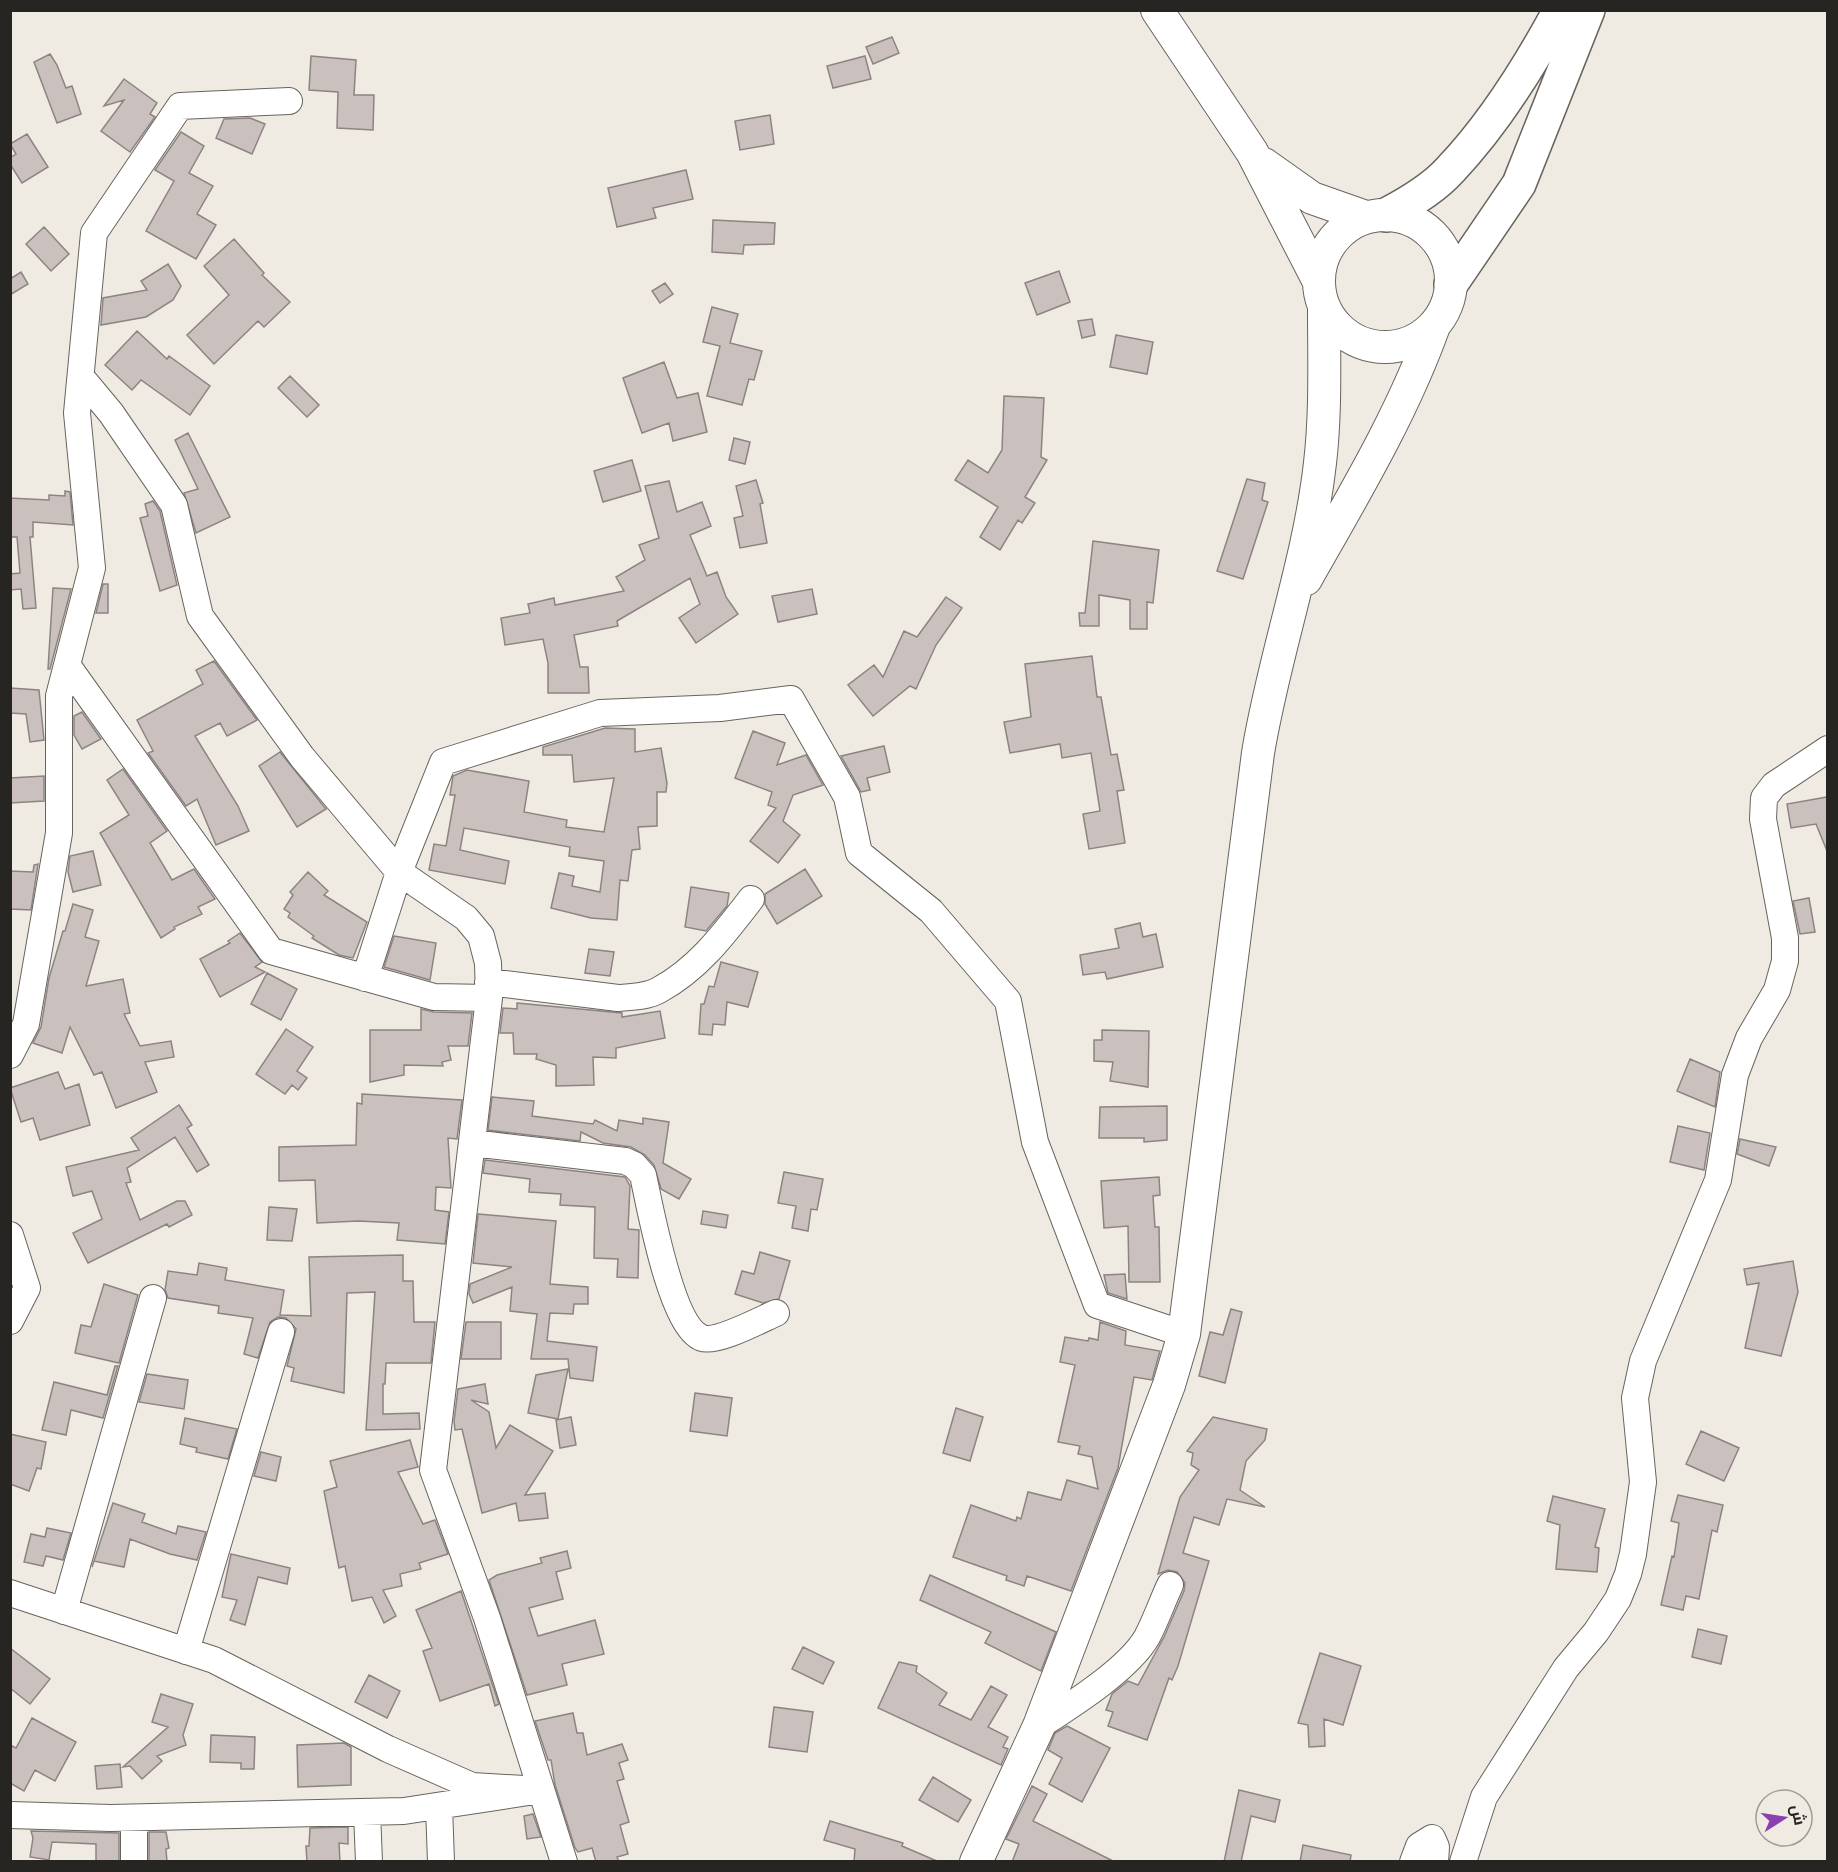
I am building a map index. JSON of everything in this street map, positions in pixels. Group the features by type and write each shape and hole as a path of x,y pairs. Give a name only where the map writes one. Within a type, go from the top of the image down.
{"highway":[{"path":"1376,216 1434,184 1467,151 1520,76 1560,10"},
{"path":"1451,284 1519,184 1588,10"}],"main road":[{"path":"1157,10 1252,152 1321,294 1344,334 1374,347 1406,344 1421,337 1434,326"},
{"path":"1252,152 1280,178 1304,194 1329,206 1412,221 1433,236 1446,258 1451,284 1442,314 1434,326 1418,368 1386,436 1291,606"},
{"path":"976,1862 1039,1726 1169,1385 1184,1334 1258,753 1272,677 1291,606 1320,464 1322,260 1332,241 1347,227 1376,216"}],"street":[{"path":"10,1055 27,1024 59,833 59,696 92,568 77,413 94,233 180,106 290,102"},
{"path":"81,377 111,413 174,505 200,615 303,757 399,872 466,918 481,936 488,963 489,990 434,1470 487,1618 564,1862"},
{"path":"67,665 271,951 434,997 489,990 618,998 637,997 658,991 711,951 751,899"},
{"path":"365,978 399,872 443,762 600,713 720,708 791,699 847,797 859,853 931,911 1008,1001 1035,1142 1097,1305 1184,1334"},
{"path":"1463,1862 1484,1797 1566,1668 1596,1632 1618,1599 1628,1574 1643,1482 1635,1398 1642,1361 1718,1180 1735,1075 1749,1038 1778,990 1785,961 1785,938 1763,819 1764,798 1774,784 1827,749"},
{"path":"472,1143 634,1165 643,1175 660,1255 683,1320 692,1330 702,1338 715,1339 776,1313"},
{"path":"10,1235 27,1288 10,1321"},
{"path":"64,1611 153,1298"},
{"path":"186,1651 281,1332"},
{"path":"1039,1726 1069,1707 1124,1663 1146,1639 1170,1585"},
{"path":"10,1593 214,1660 388,1749 472,1786 541,1790"},
{"path":"10,1815 134,1818 404,1811 541,1790"},
{"path":"439,1806 441,1862"},
{"path":"367,1812 369,1862"},
{"path":"134,1818 134,1862"},
{"path":"1413,1862 1419,1846 1432,1838 1436,1847 1435,1862"}],"building":[{"path":"892,37 899,53 873,64 866,47"},
{"path":"50,54 66,88 72,86 81,114 57,123 34,62"},
{"path":"311,56 356,60 354,95 374,95 373,130 337,128 338,92 309,90"},
{"path":"865,56 871,79 833,88 827,66"},
{"path":"124,79 157,103 150,114 155,117 130,152 101,131 124,100 104,106"},
{"path":"770,115 774,144 740,150 735,121"},
{"path":"250,118 265,124 252,154 216,138 224,119"},
{"path":"181,132 204,146 189,173 213,186 197,214 216,225 196,259 146,231 174,181 155,170"},
{"path":"27,134 48,167 22,183 10,164 10,158 16,154 10,144"},
{"path":"686,170 693,199 653,208 656,218 617,227 608,188"},
{"path":"713,220 775,223 774,244 744,245 743,254 712,252"},
{"path":"44,227 69,254 51,271 26,244"},
{"path":"234,239 264,273 262,275 290,302 264,327 258,321 214,364 187,335 229,295 204,266"},
{"path":"168,264 181,286 173,300 146,317 101,325 103,298 147,290 141,281"},
{"path":"1059,271 1070,302 1037,315 1025,283"},
{"path":"21,272 28,284 10,295 10,279"},
{"path":"665,283 673,294 660,303 652,291"},
{"path":"712,307 738,314 730,343 762,351 754,380 749,379 742,405 707,396 720,346 703,342"},
{"path":"1092,319 1095,335 1082,338 1078,321"},
{"path":"137,331 167,359 169,356 210,386 190,415 141,380 132,390 105,365"},
{"path":"1116,335 1153,342 1147,374 1110,367"},
{"path":"664,362 677,398 698,393 707,432 673,441 669,423 642,433 623,378"},
{"path":"290,376 319,405 307,417 278,388"},
{"path":"1004,396 1044,398 1041,457 1047,460 1025,497 1035,503 1022,523 1018,520 1000,550 980,537 998,507 955,480 968,460 988,473 1002,450"},
{"path":"188,433 230,517 196,533 184,493 198,489 175,440"},
{"path":"734,438 750,442 745,464 729,460"},
{"path":"632,460 641,491 603,502 594,471"},
{"path":"1247,479 1265,483 1262,500 1268,502 1243,579 1217,571"},
{"path":"756,480 763,503 760,504 767,543 740,548 734,518 743,516 736,486"},
{"path":"669,481 677,512 702,502 711,526 690,535 707,576 717,572 726,597 738,614 696,643 679,618 700,604 690,578 617,621 618,626 574,635 580,667 588,667 589,693 548,693 548,663 543,639 505,645 501,618 530,613 528,604 554,598 555,605 624,591 616,577 645,560 639,545 659,538 645,486"},
{"path":"65,491 70,492 73,525 33,522 33,537 30,537 36,608 23,609 21,589 10,590 10,574 20,573 17,537 10,537 10,498 49,500 49,495 65,496"},
{"path":"153,501 160,511 177,585 160,591 140,518 148,516 145,504"},
{"path":"1093,541 1159,550 1153,603 1147,602 1147,629 1130,629 1130,600 1099,595 1099,626 1080,626 1079,613 1085,613"},
{"path":"103,584 108,584 108,613 96,613"},
{"path":"53,588 71,589 50,669 48,669"},
{"path":"812,589 817,614 778,622 772,596"},
{"path":"946,597 962,608 936,645 916,689 910,686 873,716 848,685 874,665 883,677 904,631 917,637"},
{"path":"1092,656 1097,697 1101,697 1111,755 1117,754 1124,790 1117,791 1125,843 1089,849 1083,814 1100,811 1091,753 1062,758 1060,744 1010,753 1004,722 1031,717 1025,664"},
{"path":"214,661 257,720 227,736 220,723 195,736 238,806 249,831 216,845 197,799 186,806 148,753 153,751 137,720 203,684 196,670"},
{"path":"10,688 39,690 44,740 30,742 26,714 10,713"},
{"path":"82,712 101,739 82,749 74,735 74,716"},
{"path":"605,728 635,729 635,752 661,748 667,783 666,792 657,792 657,826 638,827 640,849 632,850 628,881 620,880 617,920 591,918 551,908 559,873 574,876 572,886 600,892 604,861 569,856 570,847 464,828 460,850 509,861 505,884 429,870 434,844 446,846 455,795 450,795 453,776 467,770 529,781 524,812 567,820 566,827 604,832 614,778 574,782 572,755 543,755 543,747"},
{"path":"753,731 785,743 777,765 806,755 823,785 793,795 783,821 800,835 778,863 750,841 776,808 768,805 772,792 735,778"},
{"path":"884,746 890,772 867,778 870,790 861,792 841,756"},
{"path":"280,752 326,809 297,827 259,766"},
{"path":"123,769 167,831 150,843 172,880 194,869 215,899 198,907 202,914 174,927 175,929 161,938 100,833 129,815 107,780"},
{"path":"44,776 44,801 10,803 10,778"},
{"path":"1827,797 1827,851 1816,824 1791,828 1787,804"},
{"path":"93,851 101,885 73,892 68,872 70,856"},
{"path":"38,864 31,910 10,909 10,871 33,872 34,865"},
{"path":"805,869 822,896 777,924 765,904 765,894"},
{"path":"308,872 328,891 324,895 367,922 353,958 339,955 312,938 314,936 288,917 290,913 284,909 293,895 290,892"},
{"path":"691,887 729,893 727,906 706,931 685,927"},
{"path":"1809,898 1815,932 1800,934 1793,901"},
{"path":"73,904 93,910 85,937 99,941 86,986 123,979 130,1013 124,1014 140,1046 171,1041 174,1057 145,1062 157,1092 116,1108 102,1072 94,1075 70,1027 62,1053 33,1043 41,1027 49,978"},
{"path":"1140,923 1143,937 1156,934 1163,967 1107,979 1105,972 1083,975 1080,955 1119,948 1115,929"},
{"path":"240,933 262,962 255,967 265,972 220,997 200,959 230,943 228,941"},
{"path":"394,936 436,943 430,980 384,967"},
{"path":"589,949 614,952 610,976 585,973"},
{"path":"721,962 758,972 748,1007 727,1002 725,1025 713,1024 712,1035 699,1034 701,1004 704,1004 709,986 714,987"},
{"path":"267,973 297,989 281,1020 251,1004"},
{"path":"517,1003 622,1013 622,1017 660,1011 665,1038 616,1048 616,1058 593,1057 594,1085 556,1086 556,1065 536,1059 537,1054 514,1054 513,1033 500,1033 503,1008 517,1009"},
{"path":"421,1009 434,1012 472,1013 468,1046 448,1046 451,1060 442,1062 443,1066 404,1065 404,1075 370,1082 370,1030 421,1030"},
{"path":"286,1029 313,1047 297,1071 307,1078 298,1090 292,1085 285,1094 256,1074"},
{"path":"1102,1030 1149,1031 1148,1087 1110,1081 1113,1062 1094,1061 1094,1040 1102,1040"},
{"path":"1690,1059 1720,1072 1715,1107 1677,1091"},
{"path":"58,1072 65,1089 79,1084 90,1125 40,1140 33,1118 21,1122 10,1088"},
{"path":"362,1094 462,1100 457,1139 448,1138 451,1188 436,1187 435,1210 449,1212 445,1244 397,1240 399,1223 358,1221 317,1223 315,1180 279,1181 279,1147 356,1145 357,1103 362,1104"},
{"path":"492,1097 534,1101 532,1116 593,1124 595,1120 617,1131 619,1120 643,1124 643,1118 669,1122 663,1163 691,1179 679,1199 661,1189 654,1165 645,1155 631,1147 603,1143 581,1132 580,1141 488,1130"},
{"path":"179,1105 192,1125 187,1128 209,1165 197,1172 175,1137 127,1168 131,1182 126,1183 140,1220 177,1201 185,1201 192,1215 169,1227 167,1224 88,1263 73,1233 102,1219 92,1191 73,1196 66,1167 139,1150 131,1138"},
{"path":"1167,1106 1167,1140 1144,1142 1144,1138 1099,1138 1100,1107"},
{"path":"1678,1126 1710,1133 1704,1170 1670,1162"},
{"path":"1740,1139 1776,1147 1769,1166 1737,1154"},
{"path":"485,1160 625,1177 630,1186 628,1229 639,1230 638,1278 617,1277 618,1259 594,1258 595,1207 560,1205 561,1194 529,1192 530,1179 483,1173"},
{"path":"784,1172 823,1179 817,1210 811,1209 808,1231 792,1228 796,1206 778,1203"},
{"path":"1159,1177 1160,1195 1153,1196 1155,1227 1159,1227 1160,1282 1129,1282 1128,1226 1104,1228 1101,1181"},
{"path":"269,1207 297,1209 292,1241 267,1240"},
{"path":"703,1211 728,1215 726,1228 701,1224"},
{"path":"478,1214 556,1221 550,1284 588,1287 588,1304 574,1304 573,1314 550,1313 547,1341 597,1347 593,1381 570,1378 568,1359 531,1359 537,1314 510,1311 512,1287 473,1303 469,1294 470,1284 512,1267 473,1263"},
{"path":"760,1252 790,1261 779,1299 763,1303 735,1294 742,1271 754,1274"},
{"path":"403,1255 403,1281 413,1281 414,1322 435,1322 431,1363 386,1363 383,1414 419,1413 420,1429 366,1430 375,1292 347,1293 344,1393 291,1381 294,1368 287,1366 296,1329 286,1318 278,1317 270,1322 258,1358 244,1354 253,1318 218,1313 219,1306 168,1298 165,1290 168,1271 197,1275 199,1263 227,1268 225,1280 284,1290 280,1315 311,1316 309,1257"},
{"path":"1793,1261 1798,1292 1781,1356 1745,1348 1759,1283 1747,1285 1744,1269"},
{"path":"1125,1274 1127,1299 1108,1293 1104,1275"},
{"path":"104,1284 138,1295 119,1363 75,1353 81,1325 91,1327"},
{"path":"1231,1309 1242,1312 1225,1383 1199,1376 1210,1332 1223,1335"},
{"path":"466,1322 501,1322 501,1359 461,1359"},
{"path":"1100,1322 1126,1331 1125,1345 1160,1351 1152,1380 1134,1377 1118,1468 1071,1591 1027,1576 1024,1586 1006,1580 1007,1576 953,1557 971,1505 1016,1521 1017,1517 1021,1519 1028,1492 1061,1500 1067,1480 1098,1489 1092,1457 1078,1454 1080,1446 1058,1442 1075,1365 1060,1362 1065,1337 1088,1341 1089,1338 1098,1340"},
{"path":"115,1366 118,1366 103,1418 71,1410 66,1435 42,1430 54,1382 107,1395"},
{"path":"568,1369 558,1419 528,1413 536,1375"},
{"path":"147,1374 188,1380 184,1409 139,1402"},
{"path":"485,1384 488,1404 471,1400 489,1412 496,1448 510,1425 553,1451 525,1495 545,1493 548,1518 519,1521 516,1503 482,1513 462,1429 455,1430 454,1421 458,1389"},
{"path":"695,1393 732,1398 727,1436 690,1431"},
{"path":"956,1408 983,1417 970,1461 943,1453"},
{"path":"571,1417 576,1445 560,1448 556,1420"},
{"path":"1213,1417 1267,1429 1265,1440 1246,1461 1240,1490 1265,1507 1227,1499 1219,1525 1194,1517 1183,1553 1209,1561 1178,1666 1172,1680 1169,1678 1147,1740 1108,1726 1113,1712 1106,1710 1112,1694 1128,1681 1138,1685 1164,1637 1184,1591 1185,1583 1177,1572 1168,1570 1158,1574 1180,1497 1199,1470 1191,1465 1193,1453 1187,1451"},
{"path":"185,1418 237,1429 228,1459 196,1452 197,1448 180,1444"},
{"path":"1701,1431 1739,1448 1724,1481 1686,1464"},
{"path":"10,1434 46,1442 41,1469 37,1468 29,1491 10,1484"},
{"path":"410,1440 418,1467 398,1472 423,1524 435,1520 448,1554 419,1563 421,1569 400,1574 402,1586 383,1590 396,1616 384,1623 372,1597 352,1601 345,1566 339,1568 324,1491 337,1487 330,1461"},
{"path":"261,1452 281,1457 276,1481 254,1476"},
{"path":"1678,1495 1723,1505 1717,1532 1712,1530 1699,1599 1686,1596 1683,1610 1661,1605 1672,1556 1674,1557 1679,1523 1671,1521"},
{"path":"1553,1496 1605,1509 1595,1547 1599,1548 1597,1572 1556,1569 1560,1525 1547,1521"},
{"path":"113,1503 145,1514 142,1522 176,1534 178,1526 206,1532 197,1560 170,1554 130,1539 124,1567 94,1561 92,1567"},
{"path":"47,1528 71,1533 63,1560 46,1556 43,1566 24,1562 31,1534 45,1537"},
{"path":"567,1551 571,1568 556,1572 563,1599 529,1608 538,1636 595,1620 604,1654 562,1664 567,1685 527,1695 489,1580 497,1575 542,1563 540,1558"},
{"path":"231,1554 290,1568 287,1584 258,1577 245,1625 230,1620 237,1600 222,1597"},
{"path":"930,1575 1056,1632 1041,1671 985,1643 991,1632 920,1600"},
{"path":"461,1591 499,1704 495,1706 489,1684 440,1701 423,1651 432,1648 416,1610"},
{"path":"1698,1629 1727,1636 1721,1664 1692,1657"},
{"path":"803,1647 834,1662 823,1684 792,1669"},
{"path":"10,1648 50,1679 30,1704 10,1688"},
{"path":"1320,1653 1361,1666 1343,1725 1324,1719 1325,1746 1309,1747 1308,1725 1298,1723"},
{"path":"899,1662 917,1666 916,1672 947,1693 939,1705 971,1720 991,1686 1007,1695 988,1727 1008,1737 1003,1747 1008,1749 1001,1765 878,1708"},
{"path":"369,1675 400,1691 387,1718 355,1702"},
{"path":"161,1694 193,1704 183,1735 186,1745 157,1756 162,1761 142,1779 130,1766 123,1767 168,1727 152,1722"},
{"path":"774,1707 813,1712 807,1752 769,1747"},
{"path":"573,1713 577,1733 583,1733 587,1755 622,1744 628,1760 619,1763 624,1779 617,1781 629,1822 620,1825 628,1854 617,1857 619,1862 596,1862 592,1848 578,1852 575,1848 555,1785 551,1760 548,1760 535,1721"},
{"path":"32,1718 76,1742 55,1781 35,1770 24,1791 10,1783 10,1745 16,1748"},
{"path":"1067,1726 1110,1748 1082,1802 1049,1784 1062,1758 1048,1750 1055,1733"},
{"path":"211,1735 255,1737 254,1769 241,1769 241,1763 210,1762"},
{"path":"344,1743 351,1747 351,1785 298,1787 297,1745"},
{"path":"120,1764 122,1787 97,1789 95,1766"},
{"path":"933,1777 971,1800 958,1822 919,1800"},
{"path":"1032,1786 1047,1794 1033,1821 1115,1862 1012,1862 1019,1844 1006,1839"},
{"path":"1239,1790 1280,1800 1275,1822 1251,1816 1241,1862 1224,1862"},
{"path":"533,1814 541,1837 527,1839 524,1816"},
{"path":"830,1821 903,1843 902,1846 939,1862 854,1862 855,1849 824,1840"},
{"path":"348,1827 348,1844 339,1843 340,1862 307,1862 306,1846 309,1846 310,1828"},
{"path":"31,1831 119,1833 119,1862 96,1862 96,1844 52,1842 49,1860 30,1857 33,1838"},
{"path":"149,1832 166,1832 169,1848 166,1849 167,1862 149,1862"},
{"path":"1303,1845 1351,1855 1350,1862 1300,1862"}]}
